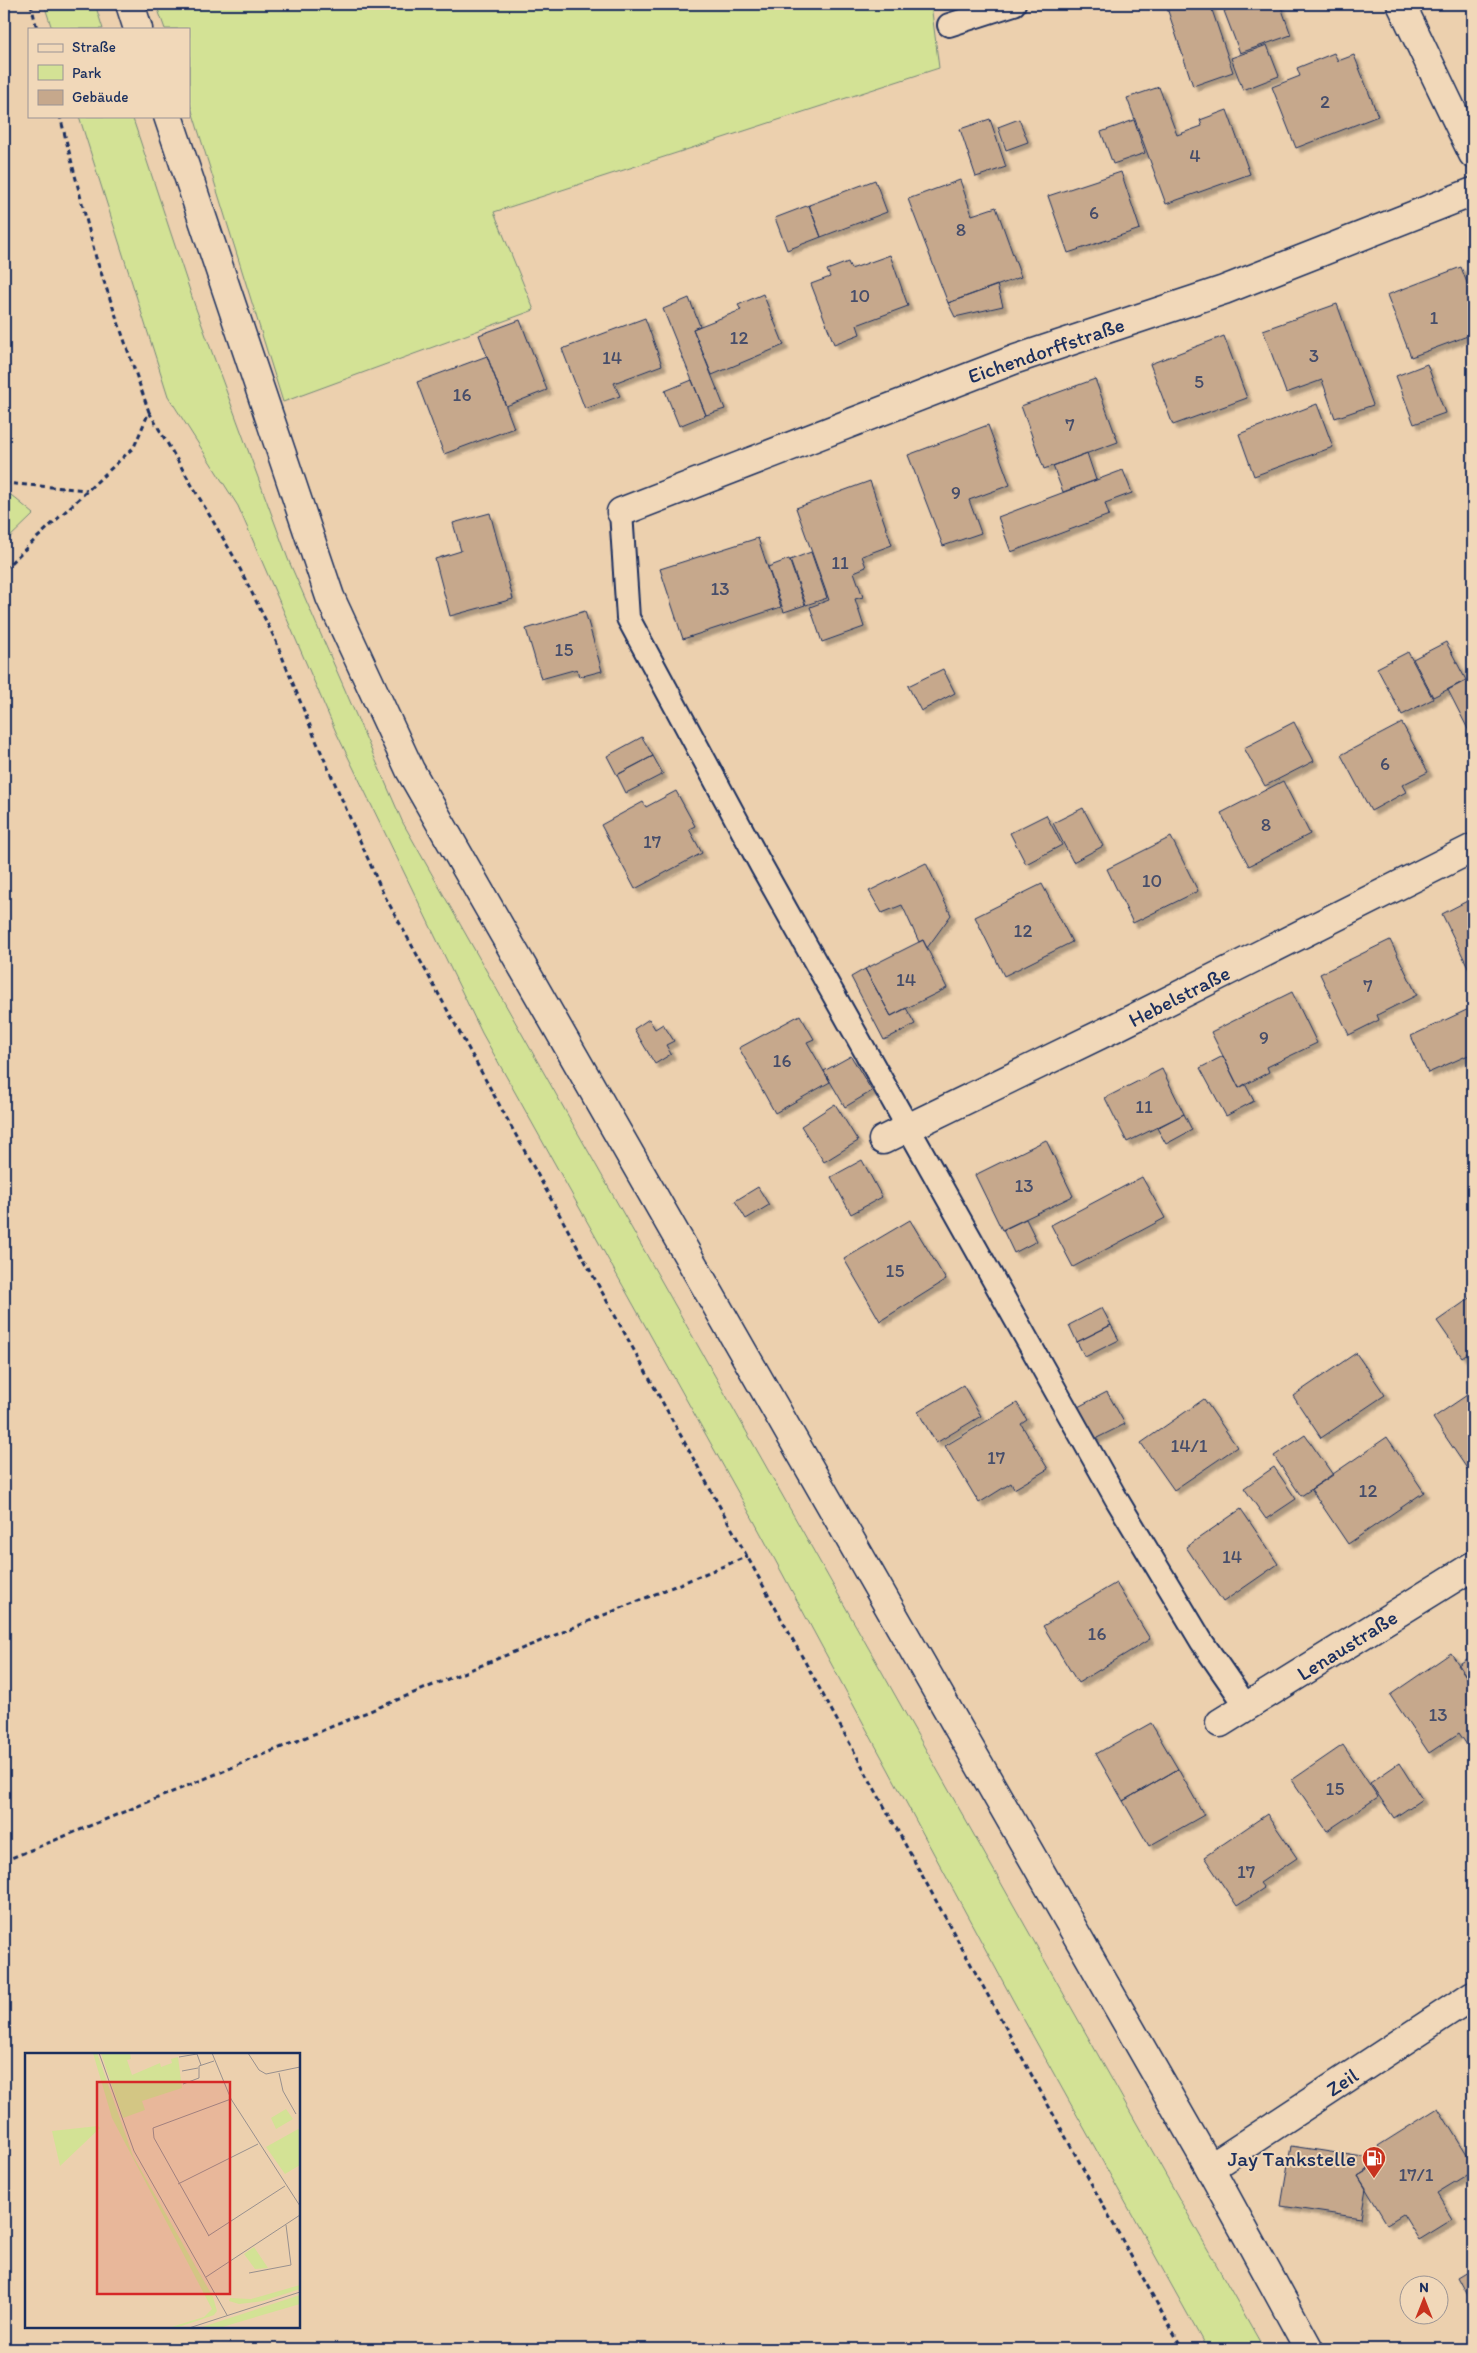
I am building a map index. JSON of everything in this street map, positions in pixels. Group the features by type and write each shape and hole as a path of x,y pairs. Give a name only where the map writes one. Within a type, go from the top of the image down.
{"street":[{"path":"130,4 138,28"},
{"path":"1401,4 1473,154"},
{"path":"169,118 330,597 410,770 1210,2168 1309,2349"},
{"name":"Eichendorffstraße","path":"621,512 1016,359 1224,290 1473,192"},
{"name":"Hebelstraße","path":"883,1140 1120,1025 1473,848"},
{"name":"Lenaustraße","path":"1220,1723 1473,1566"},
{"name":"Zeil","path":"1210,2168 1473,1994"}],"lane":[{"path":"948,25 1014,4"},
{"path":"621,512 628,618 762,867 1117,1500 1202,1642 1247,1707"}],"path":[{"path":"31,4 37,28"},
{"path":"61,118 96,258 149,412 234,557 275,639 315,738 382,891 1182,2349"},
{"path":"4,569 134,446 149,412"},
{"path":"4,483 88,490"},
{"path":"4,1862 748,1556"}],"green space":[{"path":"44,4 95,4 103,28 52,28"},
{"path":"156,4 931,4 939,68 494,212 534,310 283,402 190,104 190,28 165,28"},
{"path":"80,118 133,118 195,306 288,559 403,823 1264,2349 1207,2349 1014,2002 754,1521 482,1033 336,732 238,506 168,396"},
{"path":"4,495 11,495 34,514 4,543"}],"building":[{"path":"1210,4 1233,72 1193,86 1166,5"},
{"path":"1242,4 1280,4 1291,35 1240,53 1224,11"},
{"path":"1267,45 1279,76 1243,90 1231,58"},
{"path":"1334,53 1338,61 1354,55 1378,116 1296,148 1272,87 1300,76 1297,68"},
{"path":"1159,87 1177,135 1202,126 1200,120 1227,110 1250,174 1166,204 1127,98"},
{"path":"990,119 1006,167 976,177 960,129"},
{"path":"1019,119 1028,142 1006,150 998,127"},
{"path":"1134,120 1145,153 1113,164 1101,132"},
{"path":"1121,172 1140,229 1068,253 1048,196"},
{"path":"875,180 887,212 821,237 809,205"},
{"path":"960,180 972,215 996,207 1021,277 948,303 908,199"},
{"path":"809,205 821,237 787,250 775,218"},
{"path":"890,255 908,306 857,325 860,334 834,344 811,284 830,277 827,270 848,262 851,269"},
{"path":"1461,267 1473,299 1473,334 1411,357 1387,295"},
{"path":"997,285 1003,306 955,317 948,303"},
{"path":"763,294 784,345 712,375 693,329 741,310 738,305"},
{"path":"689,298 700,326 693,329 725,409 706,415 663,309"},
{"path":"1337,304 1373,405 1335,418 1322,380 1286,393 1263,330"},
{"path":"645,318 662,365 614,383 620,396 585,409 562,349"},
{"path":"520,320 547,390 506,406 479,335"},
{"path":"1224,336 1247,398 1173,425 1150,364"},
{"path":"487,356 514,428 444,454 417,382"},
{"path":"1427,364 1445,413 1414,424 1396,376"},
{"path":"1095,379 1118,442 1044,469 1021,406"},
{"path":"692,380 706,415 679,426 665,391"},
{"path":"1317,404 1333,447 1254,476 1239,434"},
{"path":"988,425 1010,485 969,500 981,533 943,546 908,455"},
{"path":"1087,453 1096,480 1063,492 1053,466"},
{"path":"1123,470 1132,493 1105,503 1109,515 1011,552 998,517"},
{"path":"870,481 892,545 862,556 866,567 854,572 863,597 855,599 864,627 822,642 810,607 829,600 796,508"},
{"path":"490,513 513,599 450,616 435,559 461,551 453,523"},
{"path":"758,538 781,607 683,639 660,569"},
{"path":"811,552 827,598 806,605 790,560"},
{"path":"789,559 805,605 784,612 768,567"},
{"path":"585,611 602,671 579,677 577,669 541,679 526,629"},
{"path":"1446,642 1466,680 1433,697 1413,659"},
{"path":"1408,652 1433,699 1402,715 1377,668"},
{"path":"943,669 955,693 921,711 908,686"},
{"path":"1473,677 1473,739 1448,690"},
{"path":"1294,722 1314,761 1265,786 1244,748"},
{"path":"1402,723 1428,772 1402,785 1406,792 1371,811 1341,755"},
{"path":"642,737 653,756 617,775 607,756"},
{"path":"653,756 663,774 626,793 617,775"},
{"path":"1283,781 1310,834 1249,866 1221,813"},
{"path":"676,791 695,826 689,829 702,853 635,889 601,825 643,802 646,807"},
{"path":"1083,808 1103,846 1073,862 1053,823"},
{"path":"1046,815 1062,845 1026,864 1010,833"},
{"path":"1171,837 1198,891 1133,923 1107,869"},
{"path":"926,863 951,915 927,948 923,940 919,942 902,905 882,913 869,891"},
{"path":"1042,884 1072,942 1004,976 975,917"},
{"path":"1473,898 1473,970 1470,971 1442,914"},
{"path":"923,940 947,988 891,1016 865,969"},
{"path":"1390,940 1417,995 1377,1015 1379,1020 1349,1035 1320,974"},
{"path":"865,969 891,1016 906,1008 915,1024 884,1040 851,977"},
{"path":"1292,992 1317,1043 1267,1067 1269,1072 1239,1088 1211,1032"},
{"path":"1473,1007 1473,1053 1428,1073 1411,1036"},
{"path":"800,1015 814,1039 807,1042 830,1082 775,1113 739,1048"},
{"path":"649,1019 655,1029 663,1024 674,1041 666,1045 671,1054 655,1064 634,1029"},
{"path":"851,1056 872,1091 845,1107 824,1071"},
{"path":"1223,1056 1239,1088 1245,1084 1254,1101 1226,1116 1200,1068"},
{"path":"1162,1069 1184,1114 1127,1142 1105,1098"},
{"path":"835,1104 858,1141 824,1162 801,1126"},
{"path":"1184,1114 1192,1130 1166,1144 1157,1128"},
{"path":"1046,1140 1073,1196 1002,1230 975,1175"},
{"path":"862,1160 882,1197 851,1214 831,1177"},
{"path":"1142,1177 1165,1218 1073,1267 1051,1225"},
{"path":"758,1187 769,1205 746,1219 735,1201"},
{"path":"1026,1219 1037,1241 1014,1253 1003,1230"},
{"path":"910,1220 946,1280 880,1321 844,1259"},
{"path":"1473,1296 1473,1349 1462,1357 1437,1321"},
{"path":"1102,1308 1111,1325 1077,1342 1069,1325"},
{"path":"1111,1325 1119,1340 1085,1357 1077,1342"},
{"path":"1356,1353 1385,1395 1321,1438 1293,1396"},
{"path":"963,1385 981,1416 936,1443 918,1412"},
{"path":"1473,1391 1473,1470 1470,1473 1433,1418"},
{"path":"1107,1392 1125,1424 1091,1441 1074,1409"},
{"path":"1204,1399 1237,1447 1174,1490 1141,1443"},
{"path":"1017,1403 1027,1420 1021,1424 1048,1469 1014,1489 1011,1483 979,1503 945,1446"},
{"path":"1305,1435 1333,1475 1301,1496 1274,1456"},
{"path":"1387,1437 1424,1492 1348,1544 1311,1489"},
{"path":"1274,1467 1296,1499 1266,1519 1244,1488"},
{"path":"1241,1509 1278,1564 1223,1602 1186,1547"},
{"path":"1116,1583 1150,1639 1078,1683 1043,1626"},
{"path":"1451,1653 1473,1686 1473,1754 1459,1733 1429,1753 1390,1695"},
{"path":"1473,1655 1473,1686 1458,1665"},
{"path":"1151,1723 1178,1769 1123,1801 1096,1754"},
{"path":"1343,1745 1378,1797 1327,1831 1292,1780"},
{"path":"1399,1763 1422,1799 1394,1818 1370,1783"},
{"path":"1178,1769 1204,1815 1149,1846 1123,1801"},
{"path":"1267,1814 1297,1858 1260,1883 1264,1888 1237,1906 1204,1857"},
{"path":"1438,2108 1473,2165 1473,2171 1437,2193 1453,2219 1419,2240 1403,2214 1387,2224 1358,2176 1387,2158 1378,2146"},
{"path":"1291,2146 1370,2158 1368,2170 1358,2176 1366,2188 1361,2218 1281,2206"},
{"path":"1473,2268 1473,2305 1458,2277"}],"place":[{"name":"Jay Tankstelle","path":"1374,2179"}]}
